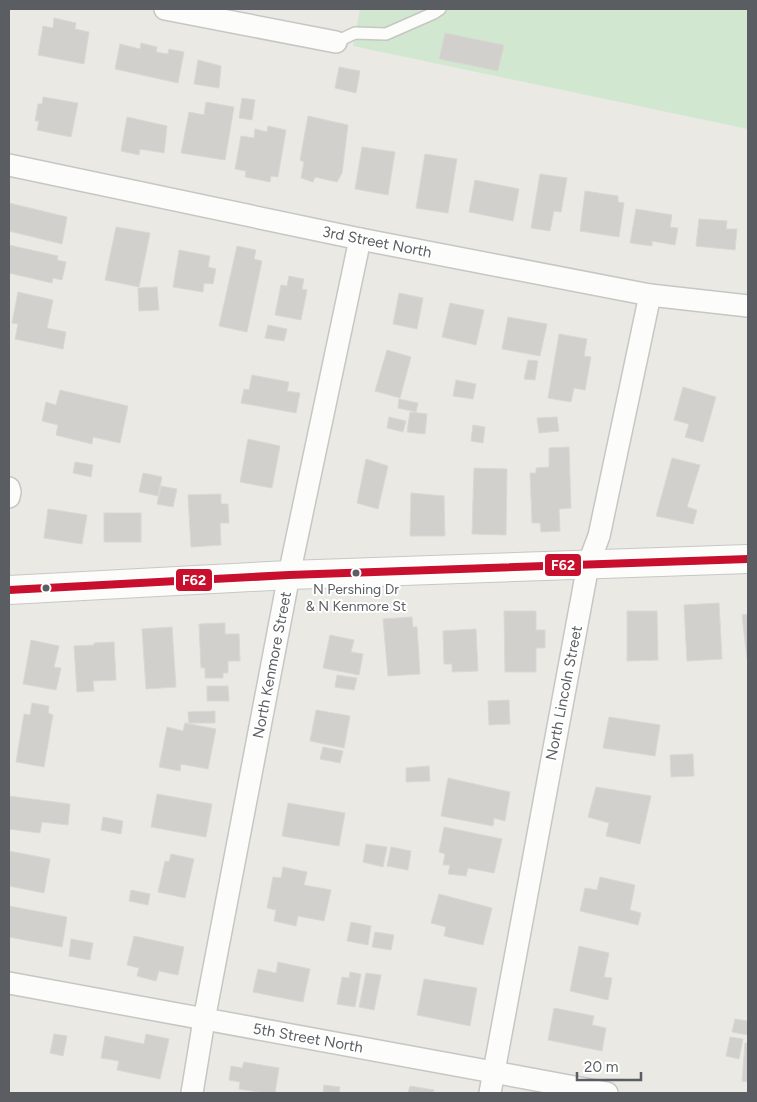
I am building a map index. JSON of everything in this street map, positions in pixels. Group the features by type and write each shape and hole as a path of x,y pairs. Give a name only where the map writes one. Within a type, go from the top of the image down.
{"street":[{"path":"165,9 336,42"},
{"name":"3rd Street North","path":"9,165 360,239 650,295 748,306"},
{"name":"North Kenmore Street","path":"192,1093 204,1020 289,575 360,239"},
{"name":"North Lincoln Street","path":"490,1093 588,565 600,536 650,295"},
{"path":"9,488 9,497"},
{"path":"9,590 289,575 748,559"},
{"name":"5th Street North","path":"9,983 607,1093"}],"lane":[{"path":"336,42 355,33 386,34 440,9"}],"green space":[{"path":"360,9 748,9 748,129 353,46"}],"building":[{"path":"54,18 76,23 75,29 89,32 84,64 38,55 43,26 53,28"},
{"path":"445,33 504,45 498,71 439,59"},
{"path":"141,43 157,47 156,52 168,54 169,49 184,52 178,83 115,69 120,44 140,49"},
{"path":"198,60 221,66 219,88 194,84"},
{"path":"339,67 360,71 356,93 335,88"},
{"path":"43,97 78,103 71,137 37,130 39,121 35,121 38,104 42,104"},
{"path":"242,98 255,100 252,120 239,118"},
{"path":"206,102 234,107 225,160 181,153 189,112 204,115"},
{"path":"308,116 348,125 342,173 337,182 315,177 313,182 301,178 304,162 300,160"},
{"path":"127,117 167,126 164,153 140,149 139,155 121,151"},
{"path":"268,126 286,130 278,177 271,176 270,182 245,177 246,171 235,169 241,136 254,138 255,129 267,132"},
{"path":"362,147 395,152 388,195 355,189"},
{"path":"425,154 457,159 448,213 416,208"},
{"path":"540,174 567,178 561,212 554,211 550,231 531,228"},
{"path":"475,180 519,189 513,221 469,212"},
{"path":"585,191 618,196 618,202 624,203 619,237 580,231"},
{"path":"9,203 67,217 62,244 9,231"},
{"path":"636,209 672,215 670,227 678,228 675,245 652,241 652,246 630,243"},
{"path":"699,219 727,221 726,229 737,229 735,250 696,246"},
{"path":"116,227 150,233 139,287 105,280"},
{"path":"9,245 58,256 57,260 66,262 62,280 53,278 52,283 9,273"},
{"path":"237,246 256,250 254,259 262,261 247,332 219,326"},
{"path":"179,250 210,256 208,267 216,269 213,284 204,283 203,292 173,287"},
{"path":"289,276 304,279 302,289 307,290 301,320 275,315 281,285 287,286"},
{"path":"157,287 159,310 139,311 138,288"},
{"path":"18,292 53,300 47,328 66,332 63,349 15,339 18,324 12,323"},
{"path":"399,293 423,298 417,329 393,324"},
{"path":"450,303 484,310 476,345 442,337"},
{"path":"508,317 547,324 540,356 502,349"},
{"path":"268,325 287,329 284,341 265,338"},
{"path":"559,334 587,339 584,356 591,357 585,390 574,388 571,402 548,398"},
{"path":"387,350 411,357 400,398 375,391"},
{"path":"528,360 538,361 535,380 524,379"},
{"path":"252,375 289,382 287,391 300,393 296,413 241,403 244,389 249,390"},
{"path":"456,380 476,384 473,399 453,396"},
{"path":"683,387 716,397 703,442 685,437 689,424 674,420"},
{"path":"60,390 128,406 120,443 93,437 92,444 56,435 58,425 42,421 46,402 56,405"},
{"path":"399,399 418,403 416,412 398,408"},
{"path":"410,412 427,414 425,434 407,432"},
{"path":"389,417 406,421 403,432 387,428"},
{"path":"557,417 559,431 539,433 537,418"},
{"path":"473,425 485,427 483,443 471,441"},
{"path":"248,439 280,446 272,488 240,482"},
{"path":"569,447 571,508 559,509 560,531 541,532 540,523 532,523 530,473 536,473 536,468 549,467 549,448"},
{"path":"672,458 700,465 687,507 697,510 693,524 656,516"},
{"path":"366,459 388,466 378,509 357,503"},
{"path":"75,462 93,465 91,477 73,473"},
{"path":"474,468 507,469 506,535 472,534"},
{"path":"143,473 162,477 158,496 139,492"},
{"path":"161,486 177,489 173,507 157,504"},
{"path":"411,493 444,496 445,536 410,536"},
{"path":"221,494 221,504 228,504 229,523 220,523 221,545 191,547 188,495"},
{"path":"48,509 87,515 82,544 44,538"},
{"path":"104,513 141,513 141,542 104,542"},
{"path":"719,603 722,659 687,661 684,605"},
{"path":"504,611 536,611 536,630 545,630 545,648 536,648 536,672 505,672"},
{"path":"627,611 657,611 658,660 627,661"},
{"path":"748,614 748,659 747,659 742,615"},
{"path":"412,617 413,627 417,627 420,674 388,676 383,619"},
{"path":"225,623 225,634 239,634 240,661 228,661 228,673 223,673 223,678 205,678 205,668 201,668 199,624"},
{"path":"172,627 176,687 146,689 142,629"},
{"path":"476,629 478,671 452,672 452,664 444,664 443,631"},
{"path":"330,635 354,640 351,652 363,654 359,675 323,668"},
{"path":"31,640 59,646 54,667 61,668 56,690 23,684"},
{"path":"114,642 116,680 93,681 94,691 77,692 74,646"},
{"path":"337,675 357,678 354,690 335,687"},
{"path":"207,686 228,686 229,701 207,701"},
{"path":"509,700 510,724 489,725 488,701"},
{"path":"32,703 49,706 48,713 53,715 44,767 16,762 24,714 30,715"},
{"path":"316,710 350,716 344,748 310,741"},
{"path":"215,711 215,723 189,723 188,712"},
{"path":"609,717 660,725 655,756 603,748"},
{"path":"185,723 216,729 208,769 181,764 180,771 159,767 167,727 183,731"},
{"path":"323,747 343,751 340,763 320,759"},
{"path":"693,754 694,776 671,777 670,755"},
{"path":"429,766 430,781 406,782 406,768"},
{"path":"448,778 510,792 505,821 494,818 493,826 441,816"},
{"path":"596,787 651,796 640,844 606,836 609,823 588,817"},
{"path":"157,794 212,804 206,837 151,827"},
{"path":"9,796 70,804 68,825 42,822 40,833 9,829"},
{"path":"288,803 345,813 339,846 282,836"},
{"path":"103,817 123,821 121,834 101,830"},
{"path":"444,827 502,839 494,873 468,868 466,876 448,874 450,865 443,865 445,854 439,852"},
{"path":"366,844 387,847 383,867 363,862"},
{"path":"391,847 411,851 408,870 387,866"},
{"path":"9,851 50,859 44,893 9,886"},
{"path":"171,854 194,859 185,898 158,892 165,861 169,862"},
{"path":"283,867 307,872 304,885 331,890 324,921 298,916 296,926 274,921 276,910 267,908 273,877 281,878"},
{"path":"600,877 635,885 630,910 641,913 638,925 580,911 585,888 597,890"},
{"path":"131,890 150,894 148,905 129,901"},
{"path":"439,894 492,908 483,945 444,936 446,927 431,923"},
{"path":"9,906 67,917 62,947 9,937"},
{"path":"351,922 371,926 368,945 347,941"},
{"path":"375,932 394,935 391,950 372,947"},
{"path":"134,936 184,947 178,975 159,971 156,981 137,976 139,968 127,965"},
{"path":"71,939 93,943 90,960 69,956"},
{"path":"579,946 609,953 604,977 612,978 608,1000 570,991"},
{"path":"278,962 310,969 303,1002 253,992 258,969 276,973"},
{"path":"350,972 361,974 355,1007 337,1004 342,977 349,978"},
{"path":"366,973 381,975 374,1010 359,1007"},
{"path":"424,979 477,988 470,1026 417,1015"},
{"path":"554,1008 594,1016 592,1025 606,1028 602,1051 548,1040"},
{"path":"735,1019 748,1021 748,1035 732,1032"},
{"path":"54,1034 67,1036 63,1056 50,1053"},
{"path":"146,1034 169,1039 160,1079 117,1070 119,1061 101,1058 105,1036 144,1044"},
{"path":"730,1037 743,1039 739,1059 726,1056"},
{"path":"745,1043 748,1043 748,1082 742,1081"},
{"path":"244,1062 279,1068 275,1093 239,1089 240,1082 229,1080 231,1066 242,1068"},
{"path":"324,1085 340,1087 339,1093 323,1093"},
{"path":"410,1086 434,1090 433,1093 408,1093"}],"transit line":[{"name":"F62","path":"9,590 289,575 748,559"}],"place":[{"name":"N Pershing Dr & N Kenmore St","path":"356,573"}]}
